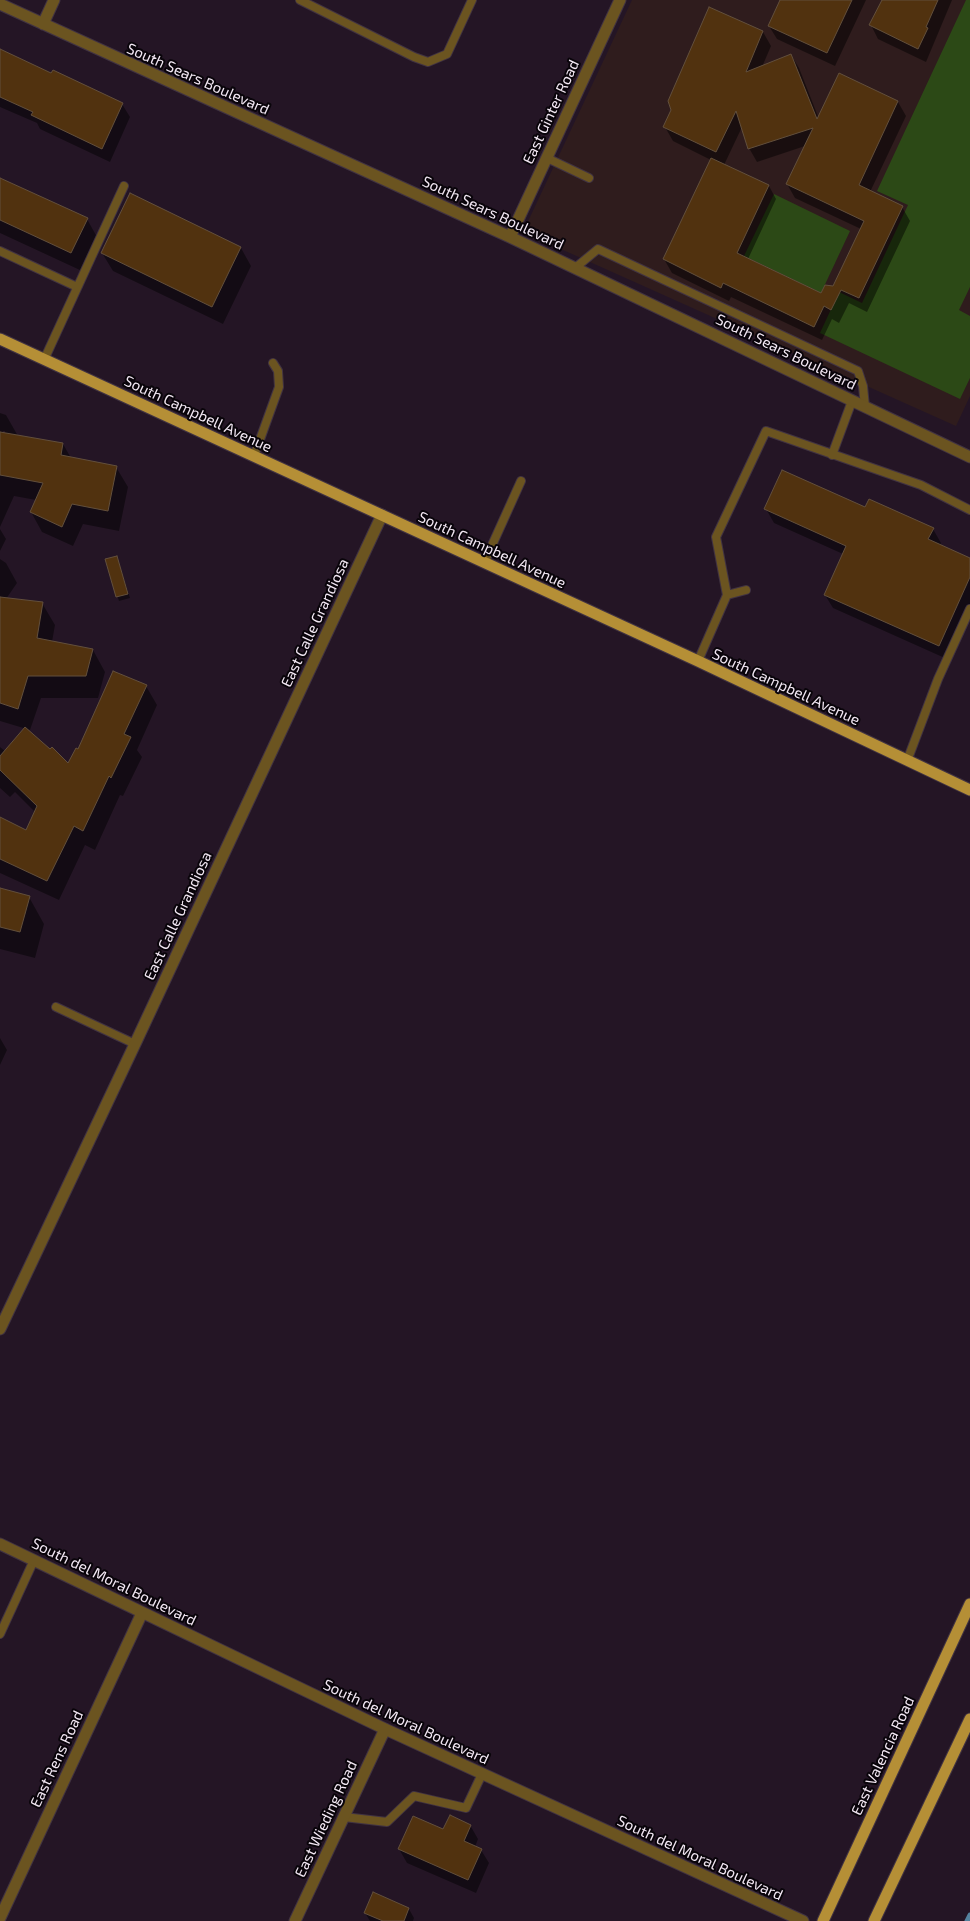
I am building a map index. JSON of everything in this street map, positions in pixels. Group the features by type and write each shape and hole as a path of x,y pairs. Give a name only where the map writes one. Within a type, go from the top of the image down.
{"main road":[{"name":"South Campbell Avenue","path":"0,339 698,661 970,790"},
{"name":"East Valencia Road","path":"823,1921 970,1604"},
{"path":"874,1921 970,1719"}],"street":[{"path":"43,24 54,0"},
{"name":"East Ginter Road","path":"510,237 620,0"},
{"name":"South Sears Boulevard","path":"0,4 510,237 970,457"},
{"name":"East Calle Grandiosa","path":"0,1329 382,515"},
{"name":"South del Moral Boulevard","path":"0,1544 385,1729 803,1921"},
{"name":"East Rens Road","path":"0,1918 142,1613"},
{"name":"East Wieding Road","path":"295,1921 385,1729"}],"lane":[{"path":"300,0 414,57 428,62 447,54 472,0"},
{"path":"547,158 589,178"},
{"path":"44,360 124,186"},
{"path":"575,268 598,249 858,371 863,386 865,406"},
{"path":"0,251 75,286"},
{"path":"254,456 279,387 278,371 273,364"},
{"path":"832,455 852,401"},
{"path":"698,661 727,595 716,537 766,431 921,485 970,510"},
{"path":"484,562 521,481"},
{"path":"727,595 746,590"},
{"path":"907,761 938,679 970,609"},
{"path":"56,1007 135,1044"},
{"path":"0,1634 34,1560"},
{"path":"344,1817 387,1822 414,1796 466,1808 482,1774"}],"shaded area":[{"path":"632,0 970,0 970,396 956,426 523,232"}],"green space":[{"path":"966,0 970,0 970,287 959,310 970,316 970,378 960,399 820,333 839,292 862,303 908,205 877,191"},
{"path":"774,194 850,231 821,293 744,256"}],"building":[{"path":"780,0 852,0 827,53 768,26"},
{"path":"882,0 938,0 926,27 928,28 918,49 869,25"},
{"path":"709,7 763,31 746,72 791,54 817,119 839,73 898,101 859,185 903,206 859,298 841,290 831,310 824,306 814,327 723,283 721,288 663,259 711,158 769,185 737,253 821,293 825,285 833,286 864,221 786,184 813,128 748,149 736,111 716,152 663,127 671,110 668,101"},
{"path":"0,49 51,73 53,70 123,103 102,149 31,115 33,112 0,97"},
{"path":"0,178 88,218 71,253 0,220"},
{"path":"130,193 241,247 212,307 101,253"},
{"path":"0,432 63,443 61,455 117,466 108,511 72,504 62,527 30,512 43,483 0,475"},
{"path":"782,470 865,507 869,499 934,528 928,539 970,558 970,577 939,646 824,595 846,546 764,509"},
{"path":"117,556 128,594 116,597 105,559"},
{"path":"0,597 43,602 37,638 93,649 86,676 28,676 18,709 0,703"},
{"path":"113,671 147,685 124,734 131,737 111,778 109,776 83,831 74,826 47,881 0,859 0,817 26,830 37,806 0,770 0,756 25,727 50,749 52,747 68,763 76,748 78,749"},
{"path":"0,888 30,896 20,932 0,927"},
{"path":"450,1815 471,1825 464,1841 482,1849 468,1880 398,1849 413,1816 443,1829"},
{"path":"373,1892 409,1908 404,1921 383,1921 364,1913"}],"waterway":[{"path":"967,1921 970,1915"}]}
